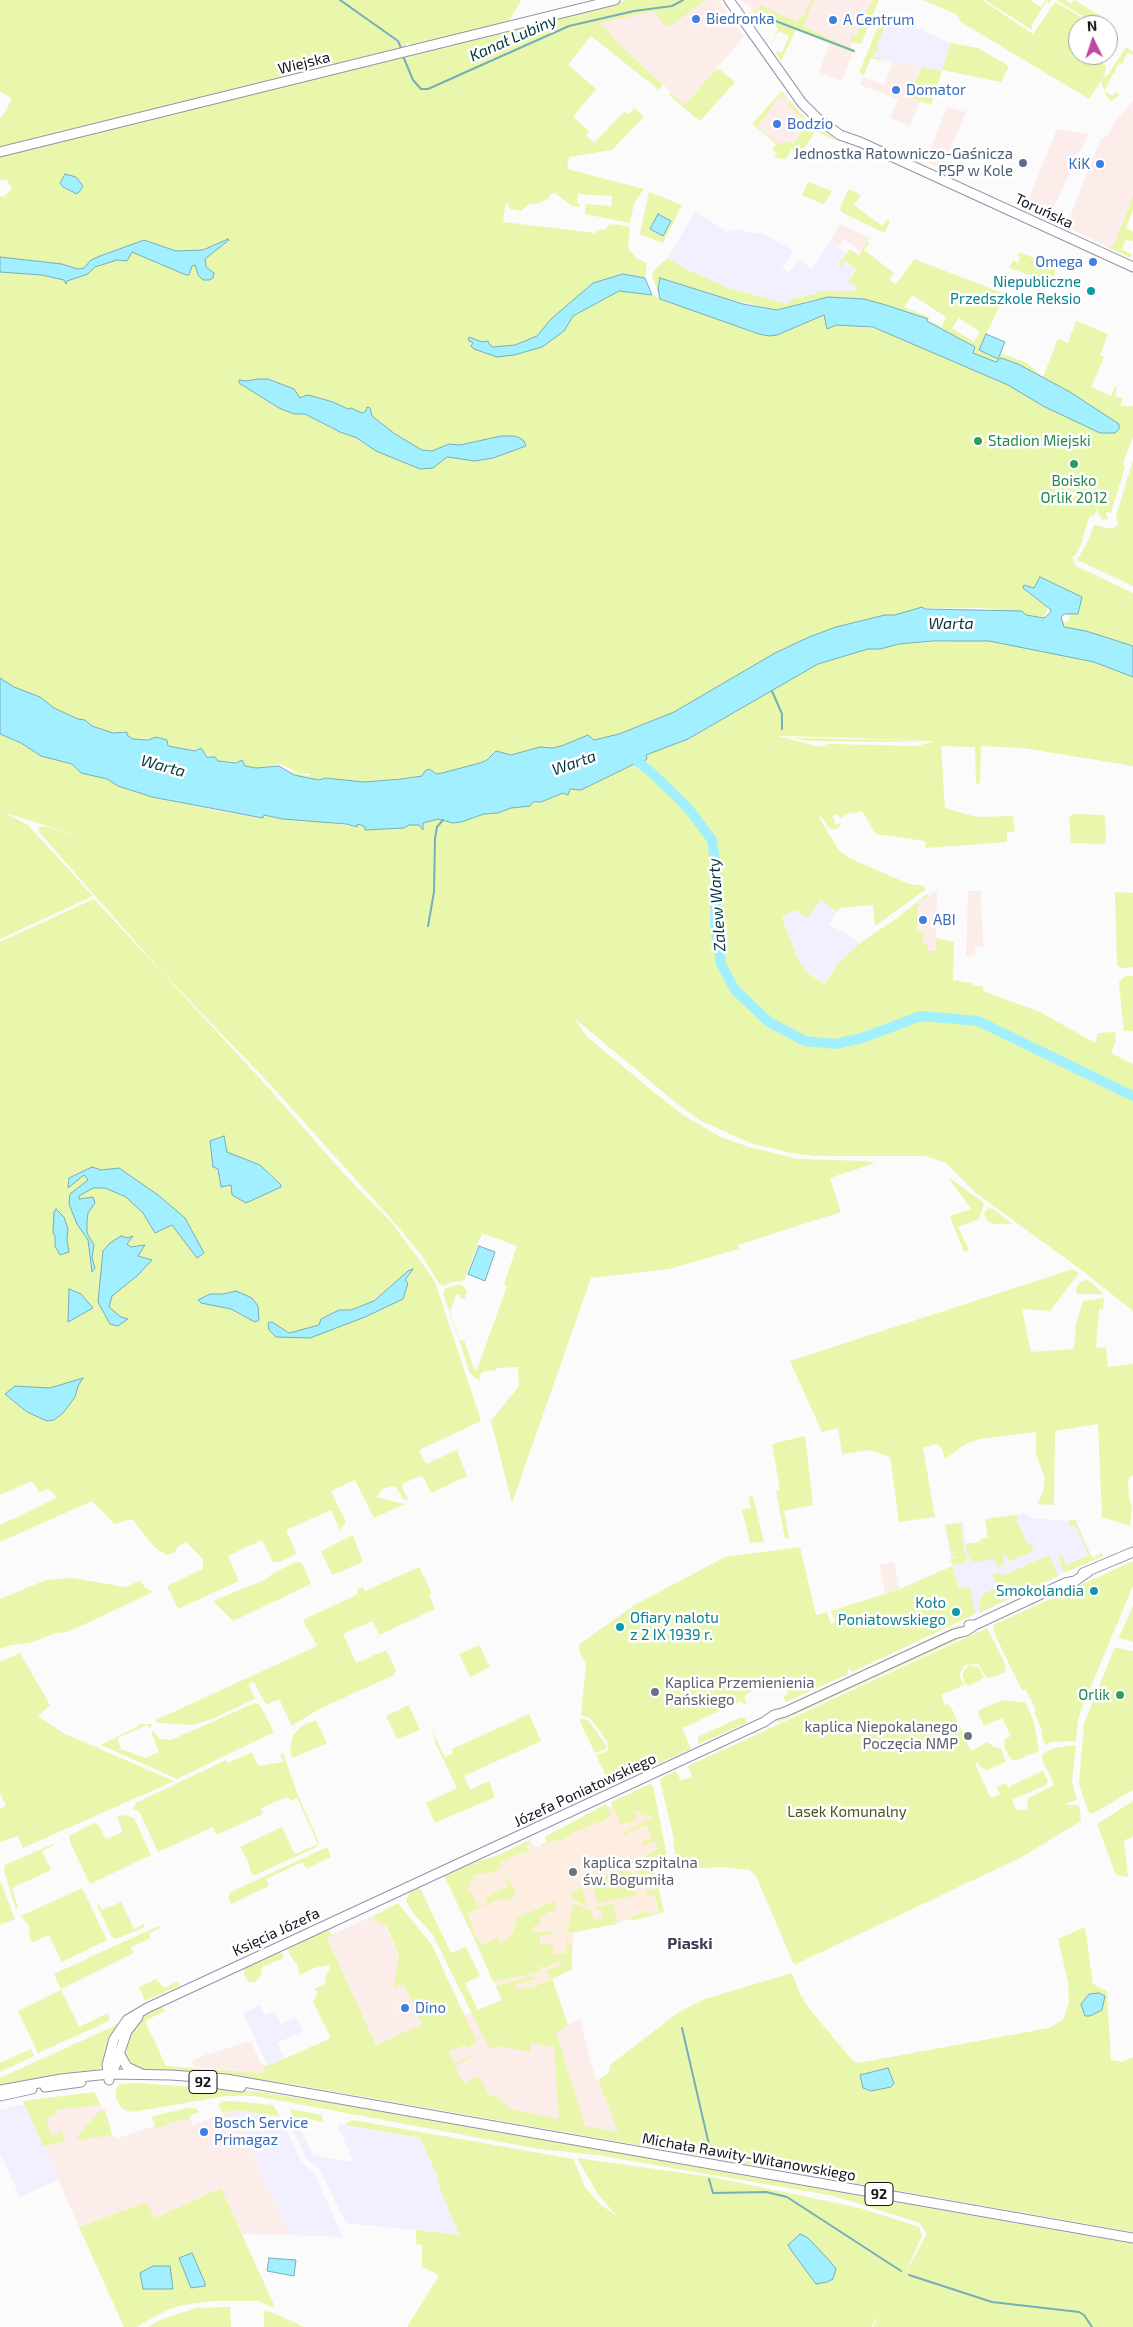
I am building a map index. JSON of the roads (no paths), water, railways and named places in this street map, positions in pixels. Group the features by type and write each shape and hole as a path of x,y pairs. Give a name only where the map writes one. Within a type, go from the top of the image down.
{"street":[{"name":"Wiejska","path":"0,152 615,0"},
{"name":"Toruńska","path":"729,0 802,103 818,119 842,136 860,142 1133,268"},
{"name":"Józefa Poniatowskiego","path":"417,1882 764,1722 774,1715 785,1712 954,1634 968,1630 1065,1583 1075,1576 1133,1552"},
{"name":"Księcia Józefa","path":"109,2077 107,2065 114,2039 123,2025 132,2016 417,1882"},
{"name":"Księcia Józefa","path":"109,2077 115,2066 127,2031 147,2008"},
{"path":"119,2053 127,2067 142,2074"},
{"path":"94,2075 107,2065"},
{"name":"92","path":"0,2096 109,2077 142,2074 226,2079 296,2092"},
{"name":"92","path":"0,2090 51,2080 94,2075 197,2082 296,2092"},
{"name":"Michała Rawity-Witanowskiego","path":"296,2092 1133,2238"}],"water":[{"path":"65,174 76,177 83,186 77,194 63,187 60,183"},
{"path":"658,214 671,221 663,236 650,229"},
{"path":"228,239 205,259 206,267 214,273 213,278 209,280 203,280 198,275 195,265 192,266 189,275 186,275 132,252 127,261 117,260 95,267 88,274 67,281 66,284 64,280 42,275 0,272 0,257 62,264 78,269 84,268 91,260 100,256 144,240 176,251 203,250"},
{"path":"623,274 645,278 652,295 619,291 573,316 564,331 542,347 514,355 497,357 474,349 471,346 473,343 468,340 469,337 482,342 488,341 493,347 515,345 537,336 551,319 593,283"},
{"path":"660,278 743,304 777,310 828,297 864,299 886,305 928,319 927,321 975,347 973,353 996,362 1001,358 1018,364 1070,392 1119,424 1119,429 1115,433 1100,433 1043,406 1008,385 873,327 836,325 827,329 824,315 777,335 759,334 660,299 658,288"},
{"path":"986,334 1005,342 998,359 979,350"},
{"path":"268,379 294,389 300,398 307,395 312,396 362,413 366,411 367,407 370,408 372,416 395,434 422,450 432,451 449,444 460,445 501,436 520,438 526,446 493,458 475,461 447,457 433,468 420,469 376,451 357,438 340,432 305,414 294,414 279,408 239,383 239,380"},
{"name":"Warta","path":"1040,577 1082,597 1078,614 1064,614 1061,617 1064,627 1086,631 1133,646 1133,677 1094,662 989,641 933,641 868,649 818,664 688,739 646,755 647,759 638,765 634,764 581,790 570,789 568,795 563,793 541,802 533,802 530,806 484,814 461,822 453,823 438,819 423,823 423,830 419,825 409,825 404,828 365,830 365,827 357,824 357,827 346,824 283,819 264,815 263,818 152,797 118,786 107,779 81,773 72,764 41,756 21,743 0,734 0,678 14,687 40,697 54,708 78,719 85,720 92,726 113,733 127,732 127,735 133,739 148,740 156,737 167,740 168,746 195,751 201,748 207,757 215,757 218,761 236,763 242,760 245,766 256,768 279,766 294,775 319,780 325,778 364,782 401,779 422,776 429,769 437,774 480,763 487,760 496,751 511,755 540,747 553,748 588,735 594,740 619,734 674,712 775,653 836,627 885,615 895,615 922,607 925,609 1022,611 1026,615 1044,618 1051,612 1050,609 1023,588 1024,585 1034,588"},
{"path":"224,1136 227,1152 260,1165 281,1187 246,1203 232,1195 231,1185 221,1187 218,1169 213,1167 210,1141"},
{"path":"92,1167 101,1170 119,1168 158,1195 185,1218 204,1253 197,1258 172,1225 155,1233 143,1213 126,1197 105,1188 93,1188 79,1196 79,1199 93,1197 95,1203 88,1213 87,1222 87,1233 94,1245 92,1258 95,1268 92,1272 88,1240 77,1224 69,1204 70,1194 88,1180 84,1175 68,1188 69,1178"},
{"path":"56,1209 64,1217 68,1229 69,1252 60,1255 55,1246 55,1236 53,1233 54,1212"},
{"path":"121,1236 128,1238 133,1236 127,1244 131,1247 145,1245 138,1256 152,1260 137,1276 112,1296 109,1307 121,1317 128,1319 118,1326 110,1324 98,1302 103,1251 110,1243"},
{"path":"479,1246 495,1252 485,1281 468,1274"},
{"path":"413,1269 405,1280 408,1283 403,1299 365,1317 310,1338 276,1337 269,1330 268,1323 272,1322 289,1333 319,1325 321,1319 339,1310 351,1310 374,1301 408,1271"},
{"path":"69,1289 81,1294 93,1308 68,1322"},
{"path":"236,1291 252,1298 258,1306 259,1320 255,1322 231,1309 201,1303 198,1300 210,1294"},
{"path":"83,1378 78,1386 75,1397 63,1413 54,1420 47,1421 27,1412 5,1394 15,1386 50,1388"},
{"path":"1099,1993 1105,1996 1102,2010 1090,2016 1085,2016 1081,2004 1089,1994"},
{"path":"888,2068 894,2083 891,2087 871,2091 863,2088 860,2075"},
{"path":"800,2234 808,2238 836,2269 833,2279 816,2284 791,2250 788,2245"},
{"path":"192,2253 205,2286 191,2288 179,2258"},
{"path":"269,2258 296,2260 294,2276 267,2271"},
{"path":"153,2266 170,2266 173,2289 143,2289 140,2273"}],"waterway":[{"name":"Kanał Lubiny","path":"340,0 398,41 401,48"},
{"name":"Kanał Lubiny","path":"403,56 413,80 421,89 428,89 569,26 634,11 672,6 683,0"},
{"name":"Kanał Lubiny","path":"773,20 854,51"},
{"path":"772,691 782,714 782,729"},
{"name":"Zalew Warty","path":"631,756 653,774 688,808 712,840 717,872 715,923 721,964 735,990 769,1022 805,1041 835,1044 862,1038 921,1016 978,1021 1133,1096"},
{"path":"428,926 434,892 435,838 437,827 443,820"},
{"path":"682,2028 710,2149 714,2152"},
{"path":"709,2179 713,2193 766,2192 787,2197 901,2271"},
{"path":"909,2275 992,2302 1079,2312 1084,2315 1092,2327"}],"place":[{"name":"Biedronka","path":"696,19"},
{"name":"A Centrum","path":"833,20"},
{"name":"Domator","path":"896,90"},
{"name":"Bodzio","path":"777,124"},
{"name":"Jednostka Ratowniczo-Gaśnicza PSP w Kole","path":"1023,163"},
{"name":"KiK","path":"1100,164"},
{"name":"Omega","path":"1093,262"},
{"name":"Niepubliczne Przedszkole Reksio","path":"1091,291"},
{"name":"Stadion Miejski","path":"978,441"},
{"name":"Boisko Orlik 2012","path":"1074,464"},
{"name":"ABI","path":"923,920"},
{"name":"Smokolandia","path":"1094,1591"},
{"name":"Koło Poniatowskiego","path":"956,1612"},
{"name":"Ofiary nalotu z 2 IX 1939 r.","path":"620,1627"},
{"name":"Kaplica Przemienienia Pańskiego","path":"655,1692"},
{"name":"Orlik","path":"1120,1695"},
{"name":"kaplica Niepokalanego Poczęcia NMP","path":"968,1736"},
{"name":"kaplica szpitalna św. Bogumiła","path":"573,1872"},
{"name":"Dino","path":"405,2008"},
{"name":"Bosch Service Primagaz","path":"204,2132"}],"district":[{"name":"Piaski","path":"690,1944"}],"park label":[{"name":"Lasek Komunalny","path":"847,1812"}]}
